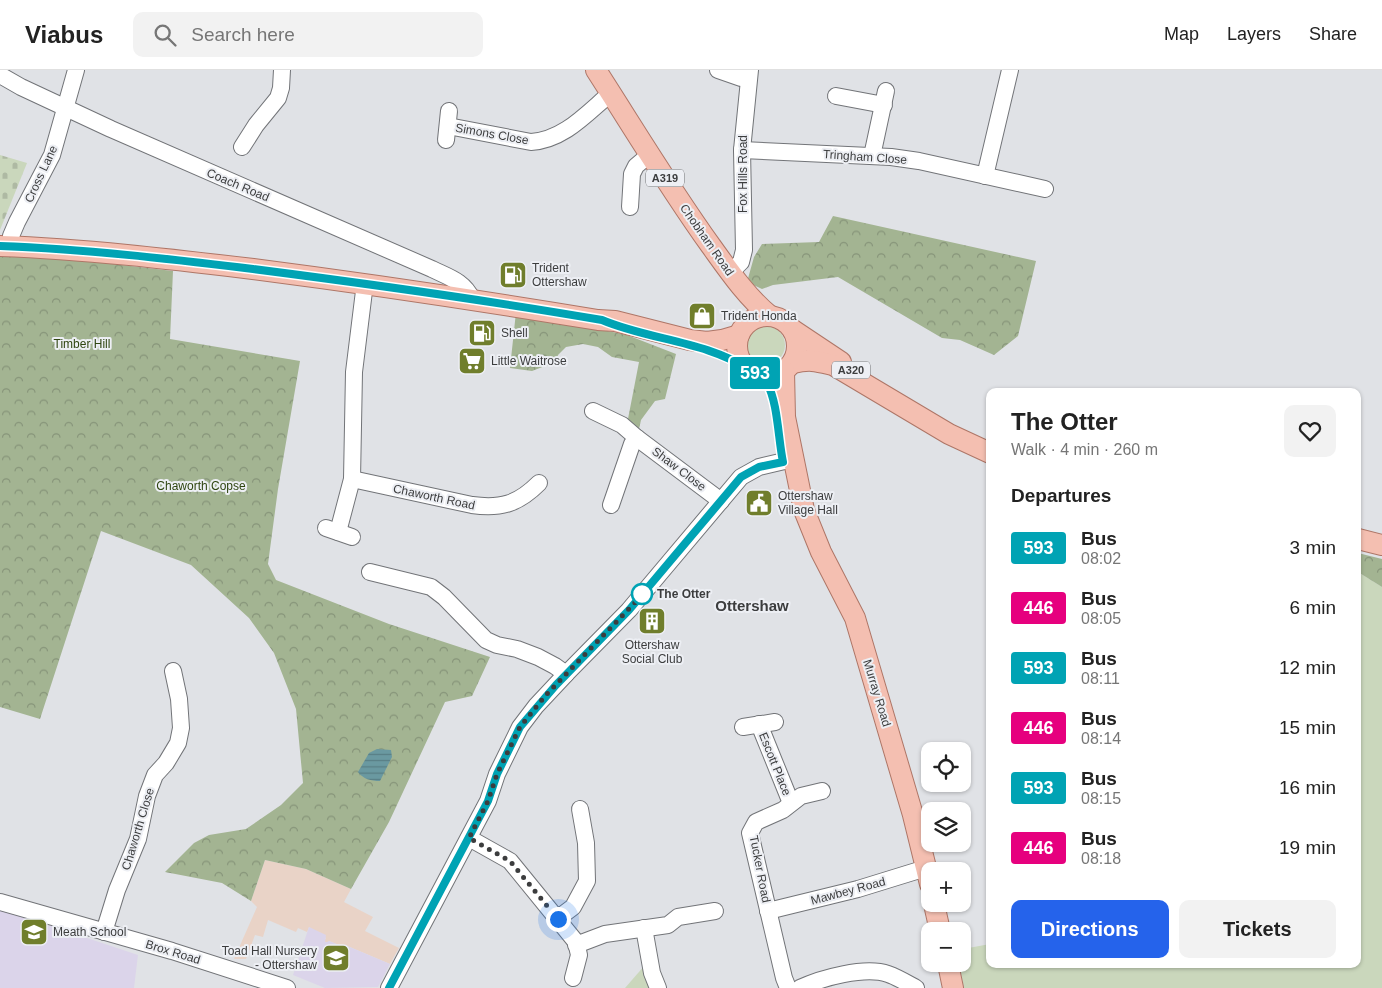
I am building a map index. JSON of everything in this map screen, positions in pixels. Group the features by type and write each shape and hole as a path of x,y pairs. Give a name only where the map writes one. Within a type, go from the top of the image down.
{"main road":[{"name":"Chobham Road","path":"596,70 699,230 734,278 756,304 770,316"},
{"path":"5,246 99,251 365,283 614,321 690,340 707,342 722,340 743,329 753,318 770,316 784,321 793,330 796,347 788,367 774,374 762,375 718,354 617,327 602,320"},
{"name":"Chobham Road","path":"734,278 745,306 743,329"},
{"path":"743,329 737,349 739,358 744,365"},
{"name":"A320","path":"793,330 909,412"},
{"name":"A320","path":"788,367 808,360 833,365 909,412 986,451"},
{"name":"Murray Road","path":"788,367 785,417 793,496 804,510 822,552 855,618 896,755 924,862"},
{"name":"Murray Road","path":"762,375 774,403 788,461"},
{"path":"1361,540 1382,545"},
{"path":"950,972 953,988"}],"street":[{"name":"Cross Lane","path":"5,246 52,155 76,70"},
{"path":"242,147 256,125 278,98 281,88 282,70"},
{"path":"718,70 741,78 750,73"},
{"path":"985,176 1010,70"},
{"name":"Fox Hills Road","path":"734,278 744,250 742,150 750,73"},
{"name":"Coach Road","path":"0,75 65,108 432,269 462,284 468,290 472,299"},
{"name":"Simons Close","path":"448,126 531,142 544,141 554,138 569,128 611,93"},
{"path":"836,96 885,98 872,156"},
{"name":"Tringham Close","path":"742,150 872,156 920,161 1045,189"},
{"path":"630,210 632,174 636,166 650,155"},
{"path":"339,532 352,479 354,372 365,283"},
{"name":"Shaw Close","path":"593,411 622,425 721,500"},
{"path":"611,505 632,444 637,438"},
{"path":"389,988 488,801 497,774 520,727 536,706 629,610 746,473 759,467 788,461"},
{"name":"Chaworth Road","path":"352,479 486,507 508,505 544,484"},
{"path":"370,572 431,587 444,597 486,640 538,657 566,674"},
{"name":"Chaworth Close","path":"104,932 117,890 138,839 147,796 155,775 166,763 178,743 181,728 180,699 173,671"},
{"name":"Escott Place","path":"759,724 791,803"},
{"name":"Tucker Road","path":"788,988 784,978 750,833 756,822 783,810 800,796 822,791"},
{"path":"558,919 573,907 588,880 586,843 580,809"},
{"path":"469,838 510,861 558,919 576,945 579,955 573,978"},
{"name":"Mawbey Road","path":"768,911 858,889 921,877"},
{"name":"Brox Road","path":"0,902 172,951 287,988"},
{"path":"576,945 610,934 668,925 678,918 715,911"},
{"path":"644,928 652,973 658,988"},
{"path":"800,988 814,981 873,971 888,974 916,988"}],"shaded area":[{"path":"265,860 306,869 351,889 344,902 373,917 365,931 399,948 390,964 345,945 344,947 329,941 327,943 324,941 326,938 309,927 307,932 298,928 296,932 268,920 263,937 255,935 246,959 234,959 257,907 251,901"},
{"name":"Meath School","path":"0,909 138,955 134,988 0,988"},
{"name":"Toad Hall Nursery - Ottershaw","path":"309,927 326,935 325,942 329,941 344,947 345,945 390,964 378,987 325,988 293,975"}],"green space":[{"path":"0,155 27,163 0,230"},
{"path":"833,216 1036,261 1018,336 994,355 960,340 942,338 838,277 773,285 762,289 747,282 754,257 762,244 819,242"},
{"path":"0,255 46,256 173,271 170,339 300,361 278,489 268,564 276,580 389,624 490,657 472,696 445,702 389,822 351,889 306,869 265,860 251,901 222,883 165,872 194,843 209,835 246,829 281,805 303,783 296,709 274,653 249,618 191,565 101,531 40,719 0,707"},
{"path":"516,312 627,335 676,354 665,399 655,401 641,420 639,429 627,424 639,362 612,357 598,347 583,344 566,347 558,355 555,366 545,366 532,371 510,368"},
{"path":"766,326 780,331 785,345 780,359 766,364 752,359 747,345 752,331"},
{"path":"1361,554 1382,559 1382,587 1361,574"},
{"path":"1361,574 1382,587 1382,988 964,988 961,972 971,972 971,948 986,945 986,968 1361,968"},
{"path":"645,965 652,988 625,988"}],"water":[{"path":"377,749 391,750 392,757 380,781 373,781 358,772 369,753"}],"bus line":[{"name":"593","path":"0,246 99,251 365,283 466,299 484,300 602,320 617,327 718,354 762,375 767,383 774,403 783,462 759,467 741,477 629,610 536,706 520,727 497,774 488,801 389,988"}],"place":[{"name":"Trident Ottershaw","path":"513,275"},
{"name":"Trident Honda","path":"702,316"},
{"name":"Shell","path":"482,333"},
{"name":"Little Waitrose","path":"472,361"},
{"name":"Ottershaw Village Hall","path":"759,503"},
{"name":"The Otter","path":"642,594"},
{"name":"Ottershaw Social Club","path":"652,621"},
{"name":"Meath School","path":"34,932"},
{"name":"Toad Hall Nursery - Ottershaw","path":"336,958"}],"district":[{"name":"Ottershaw","path":"752,606"}],"route":[{"path":"558,919 510,861 469,838 488,801 497,774 520,727 546,695 647,590 642,594"}],"park label":[{"name":"Timber Hill","path":"82,344"},
{"name":"Chaworth Copse","path":"201,486"}]}
